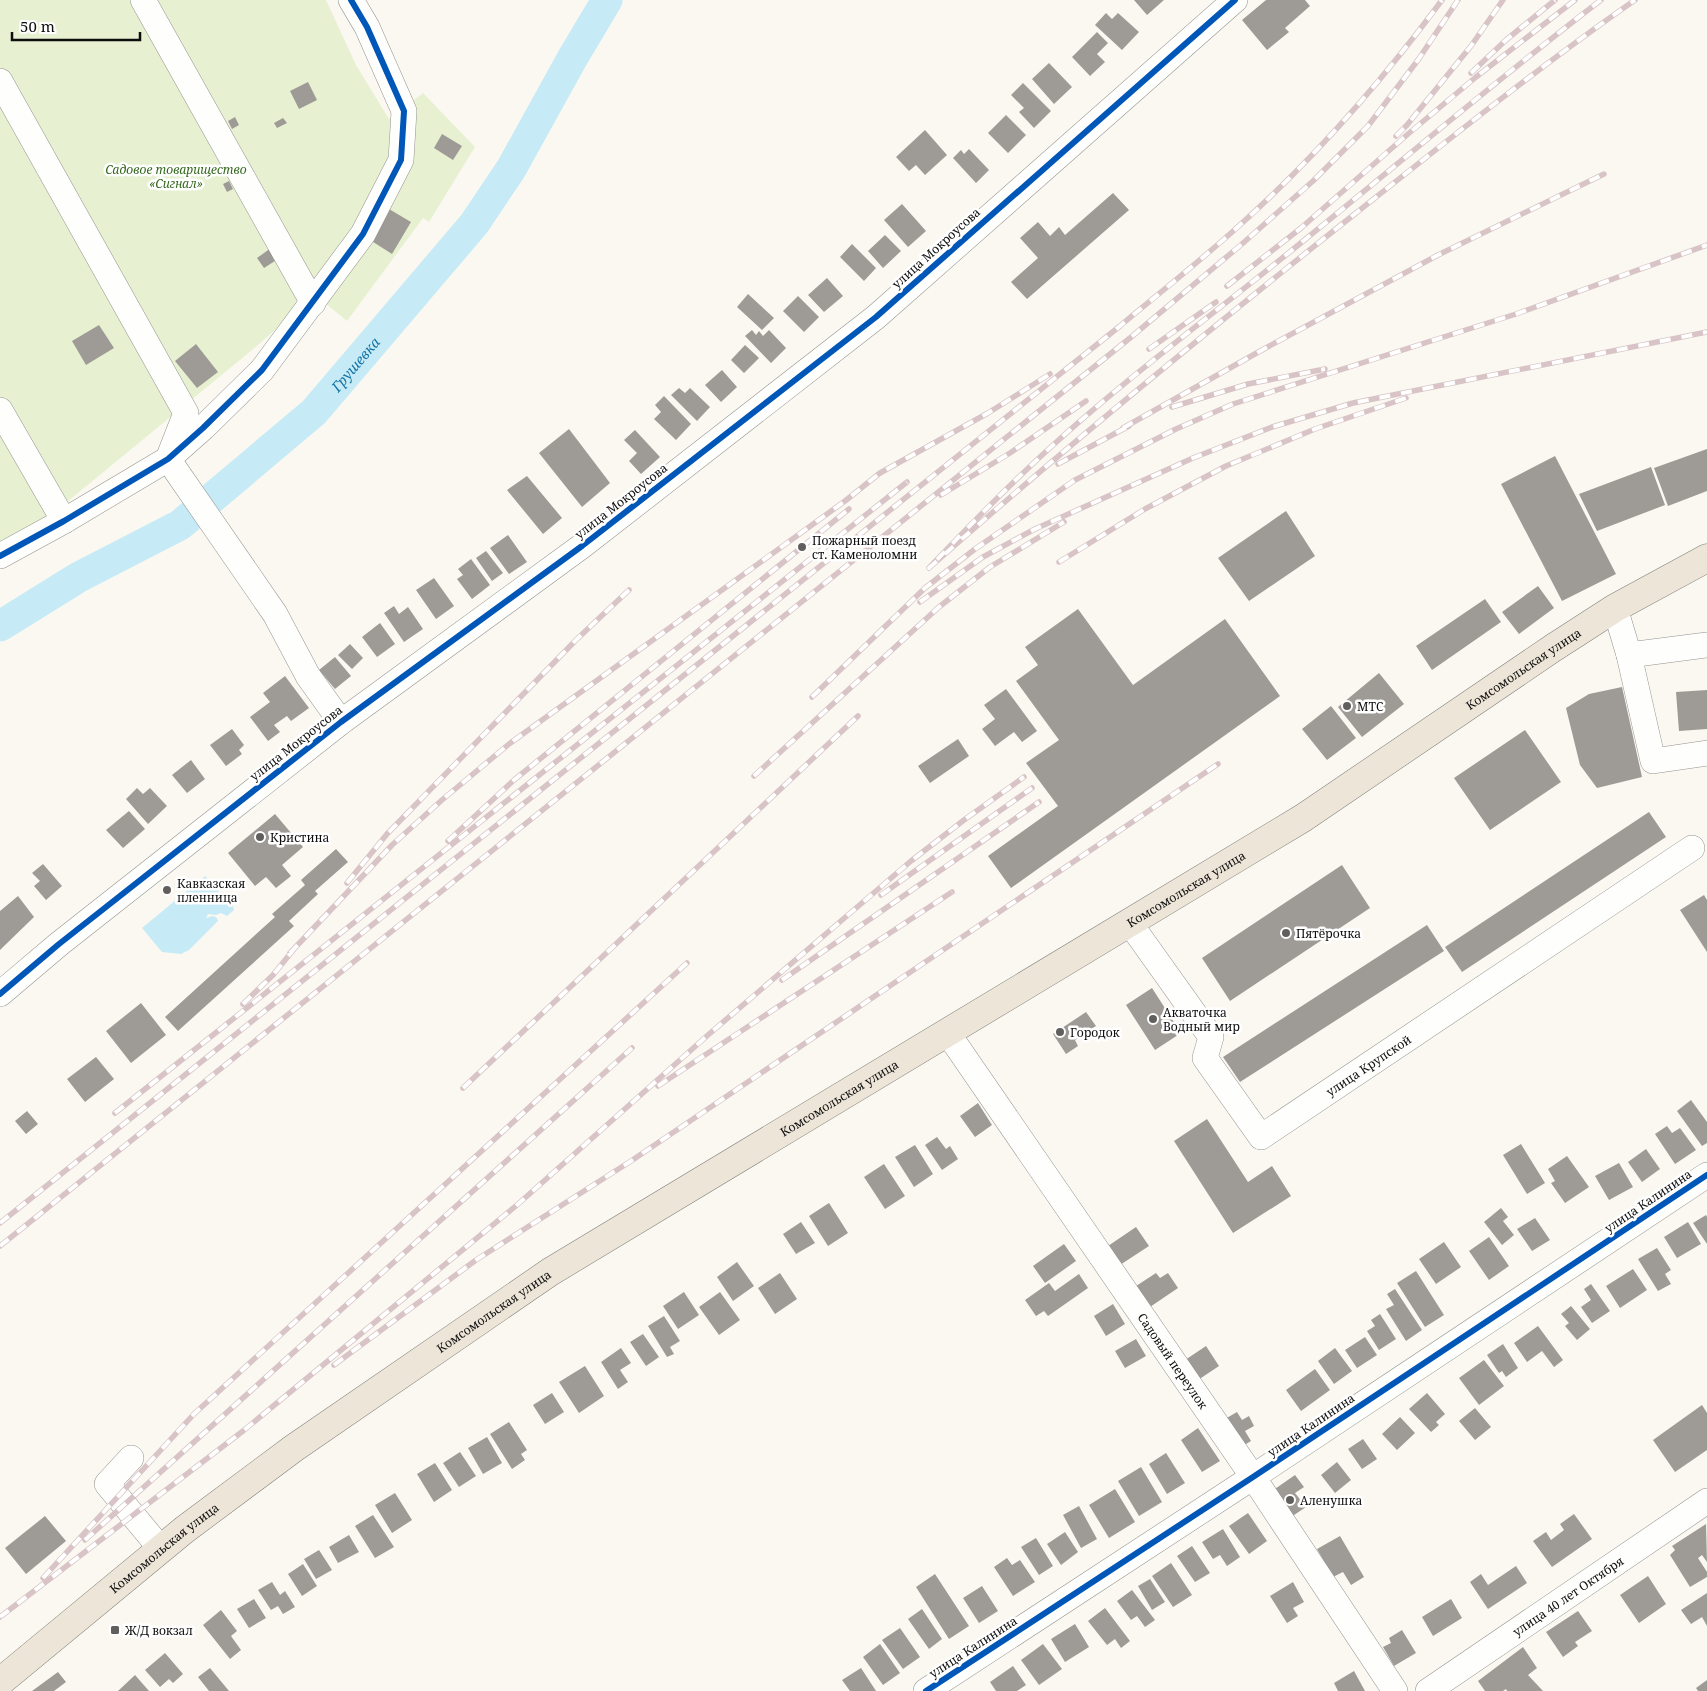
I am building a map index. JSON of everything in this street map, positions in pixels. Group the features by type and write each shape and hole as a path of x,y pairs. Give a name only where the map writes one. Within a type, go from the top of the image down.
{"main road":[{"name":"Комсомольская улица","path":"0,1682 161,1549 294,1448 550,1272 1303,818 1615,608 1707,558"}],"street":[{"path":"144,0 313,303"},
{"path":"0,556 64,521 168,459 203,428 262,370 363,234 401,160 404,111 367,27 351,0"},
{"name":"улица Мокроусова","path":"0,994 59,944 341,722 582,546 876,317 1235,0"},
{"path":"0,81 186,413 168,459"},
{"path":"0,410 64,521"},
{"path":"168,459 275,614 308,676 341,722"},
{"path":"1615,608 1629,655 1653,761 1707,753"},
{"path":"1629,655 1707,645"},
{"name":"улица Крупской","path":"1129,922 1211,1037 1205,1058 1261,1137 1692,848"},
{"name":"Садовый переулок","path":"947,1032 1253,1477 1395,1691"},
{"name":"улица Калинина","path":"926,1691 1253,1477 1707,1175"},
{"path":"131,1458 107,1484 161,1549"},
{"name":"улица 40 лет Октября","path":"1428,1691 1707,1501"}],"green space":[{"name":"Садовое товарищество «Сигнал»","path":"0,0 326,0 356,65 389,119 423,93 475,147 429,222 423,218 347,321 309,290 295,313 252,350 45,520 0,546"}],"water":[{"path":"205,876 223,897 228,897 234,910 227,916 221,913 216,915 208,914 206,918 213,916 218,921 189,950 181,954 162,952 142,928"}],"building":[{"path":"1134,0 1164,0 1147,15"},
{"path":"1266,0 1305,0 1310,6 1285,28 1289,32 1267,50 1242,20"},
{"path":"1106,13 1112,19 1118,13 1139,32 1122,50 1095,25"},
{"path":"1097,32 1108,43 1097,54 1105,62 1090,76 1072,57"},
{"path":"1049,63 1072,87 1054,104 1032,79"},
{"path":"308,82 317,100 299,109 290,91"},
{"path":"1023,83 1051,111 1034,128 1019,112 1024,108 1011,95"},
{"path":"1006,115 1026,135 1008,153 988,133"},
{"path":"235,117 239,125 232,129 228,121"},
{"path":"283,118 287,123 277,128 274,123"},
{"path":"925,130 947,155 925,175 916,165 909,171 896,157"},
{"path":"442,134 462,146 453,160 434,148"},
{"path":"969,149 989,170 976,183 953,158 961,150 964,154"},
{"path":"229,181 233,189 227,192 223,184"},
{"path":"1113,193 1129,210 1027,299 1011,282 1038,258 1020,238 1038,222 1050,236 1059,227 1065,235"},
{"path":"902,204 926,231 908,247 884,220"},
{"path":"389,209 411,222 392,254 370,240"},
{"path":"885,235 901,251 883,268 868,251"},
{"path":"852,244 876,268 864,281 840,257"},
{"path":"271,248 278,259 264,268 257,258"},
{"path":"827,278 843,296 824,312 808,295"},
{"path":"748,294 774,318 762,330 737,307"},
{"path":"798,296 819,317 804,332 783,311"},
{"path":"99,325 114,348 86,365 72,341"},
{"path":"752,330 756,335 759,331 763,336 769,330 786,348 771,363 745,336"},
{"path":"196,344 218,372 197,388 175,361"},
{"path":"745,345 759,358 744,373 731,360"},
{"path":"722,370 737,387 721,402 705,385"},
{"path":"679,388 685,393 690,388 710,407 697,421 671,395"},
{"path":"664,396 691,424 676,440 654,419 661,412 655,405"},
{"path":"569,429 610,483 582,507 539,453"},
{"path":"635,430 660,457 641,474 629,461 637,453 624,440"},
{"path":"1707,449 1707,491 1668,506 1654,468"},
{"path":"1555,456 1616,574 1562,601 1501,484"},
{"path":"1651,467 1665,505 1597,531 1579,494"},
{"path":"527,476 562,518 543,534 507,490"},
{"path":"1286,511 1315,556 1249,601 1218,558"},
{"path":"508,535 527,562 509,574 490,548"},
{"path":"486,551 503,573 492,581 476,558"},
{"path":"471,559 490,585 472,599 457,579 463,575 458,569"},
{"path":"434,578 454,606 436,619 416,590"},
{"path":"1538,586 1554,608 1519,634 1502,612"},
{"path":"1485,599 1501,622 1432,670 1416,646"},
{"path":"394,606 399,614 408,607 423,629 404,642 384,613"},
{"path":"1078,609 1133,685 1225,619 1280,696 1011,888 988,856 1058,806 1026,763 1059,740 1016,681 1038,665 1025,647"},
{"path":"380,623 395,644 377,657 362,637"},
{"path":"350,644 363,658 352,669 338,655"},
{"path":"335,657 351,676 335,689 319,670"},
{"path":"1379,673 1404,704 1362,737 1338,707"},
{"path":"285,676 309,708 291,721 287,716 274,725 280,732 268,741 250,717 270,702 263,693"},
{"path":"1622,687 1642,777 1597,788 1580,765 1566,708 1589,694"},
{"path":"1006,689 1037,731 1022,742 1014,732 995,746 982,729 995,719 984,705"},
{"path":"1707,690 1707,729 1679,731 1676,692"},
{"path":"1331,706 1356,738 1327,760 1302,729"},
{"path":"232,729 244,745 239,750 242,754 226,766 210,745"},
{"path":"1525,730 1561,782 1490,830 1454,778"},
{"path":"958,739 969,756 930,783 918,766"},
{"path":"191,760 205,779 187,793 172,775"},
{"path":"137,788 143,794 150,788 167,806 148,824 126,799"},
{"path":"129,811 145,829 123,848 106,830"},
{"path":"1649,812 1666,837 1462,972 1445,947"},
{"path":"275,814 303,847 282,865 291,876 276,888 266,877 255,886 228,853"},
{"path":"336,849 348,862 315,891 318,894 289,921 294,926 178,1031 165,1017 275,917 272,914 305,885 301,880"},
{"path":"43,864 62,886 46,900 34,886 40,881 32,873"},
{"name":"Пятёрочка","path":"1342,865 1370,908 1230,1001 1202,958"},
{"path":"1704,895 1707,900 1707,952 1680,910"},
{"path":"18,896 34,917 0,950 0,911"},
{"path":"1427,925 1444,951 1240,1082 1223,1057"},
{"name":"Акваточка Водный мир","path":"1152,988 1181,1033 1155,1050 1126,1005"},
{"path":"141,1003 166,1035 131,1063 106,1031"},
{"path":"1086,1012 1096,1026 1075,1040 1078,1046 1066,1054 1053,1034"},
{"path":"96,1057 114,1079 85,1102 67,1079"},
{"path":"1691,1100 1707,1122 1707,1143 1702,1146 1677,1111"},
{"path":"978,1103 992,1125 975,1137 960,1116"},
{"path":"27,1111 38,1124 26,1134 15,1121"},
{"path":"1207,1119 1248,1182 1272,1166 1291,1196 1233,1233 1174,1141"},
{"path":"1667,1126 1672,1133 1680,1128 1696,1150 1675,1164 1655,1134"},
{"path":"937,1137 946,1149 950,1146 958,1159 942,1170 925,1145"},
{"path":"1521,1144 1545,1183 1527,1194 1503,1155"},
{"path":"915,1145 933,1174 914,1187 895,1157"},
{"path":"1646,1149 1660,1169 1642,1182 1628,1162"},
{"path":"1567,1156 1589,1187 1565,1203 1551,1183 1555,1181 1548,1169"},
{"path":"1619,1163 1633,1187 1609,1200 1595,1176"},
{"path":"884,1164 905,1196 885,1209 864,1177"},
{"path":"829,1203 848,1233 828,1246 809,1216"},
{"path":"1501,1208 1508,1217 1503,1221 1514,1235 1502,1245 1484,1222"},
{"path":"1706,1215 1707,1217 1707,1244 1693,1223"},
{"path":"1535,1218 1550,1240 1532,1251 1517,1229"},
{"path":"801,1222 815,1243 796,1254 783,1234"},
{"path":"1688,1222 1701,1244 1677,1258 1664,1237"},
{"path":"1136,1227 1149,1246 1120,1265 1108,1246"},
{"path":"1489,1237 1509,1266 1489,1280 1469,1251"},
{"path":"1444,1242 1461,1267 1436,1284 1419,1259"},
{"path":"1064,1244 1076,1261 1045,1283 1033,1266"},
{"path":"1657,1248 1671,1270 1665,1274 1671,1284 1658,1291 1638,1259"},
{"path":"737,1262 754,1286 733,1301 717,1277"},
{"path":"1633,1269 1647,1290 1620,1308 1606,1286"},
{"path":"1416,1271 1444,1315 1425,1327 1397,1283"},
{"path":"780,1273 797,1299 775,1314 758,1288"},
{"path":"1156,1273 1160,1278 1168,1273 1178,1288 1147,1309 1133,1288"},
{"path":"1079,1274 1088,1288 1048,1316 1044,1311 1036,1316 1025,1300 1049,1283 1055,1291"},
{"path":"1591,1284 1610,1311 1592,1323 1581,1307 1591,1300 1584,1289"},
{"path":"1395,1289 1422,1330 1406,1341 1386,1309 1394,1305 1387,1294"},
{"path":"684,1292 699,1315 678,1329 663,1306"},
{"path":"720,1292 740,1320 719,1335 699,1307"},
{"path":"1113,1304 1125,1324 1106,1336 1094,1316"},
{"path":"1571,1306 1590,1329 1577,1340 1565,1326 1569,1323 1561,1314"},
{"path":"1380,1314 1396,1339 1379,1350 1367,1331 1375,1326 1371,1320"},
{"path":"664,1316 680,1341 670,1347 674,1354 667,1357 648,1326"},
{"path":"1538,1326 1563,1360 1554,1367 1542,1351 1527,1362 1514,1343"},
{"path":"643,1334 659,1357 646,1366 630,1342"},
{"path":"1365,1337 1377,1355 1357,1368 1345,1350"},
{"path":"1136,1339 1146,1356 1125,1368 1115,1351"},
{"path":"1503,1344 1518,1368 1506,1377 1502,1371 1499,1373 1487,1355"},
{"path":"1206,1346 1219,1366 1198,1380 1185,1360"},
{"path":"621,1348 631,1363 620,1370 628,1382 618,1389 601,1362"},
{"path":"1335,1348 1352,1371 1334,1384 1318,1361"},
{"path":"1484,1360 1504,1386 1479,1405 1459,1378"},
{"path":"585,1366 604,1396 579,1413 559,1382"},
{"path":"1315,1369 1330,1390 1301,1411 1286,1390"},
{"path":"552,1393 564,1412 545,1424 533,1405"},
{"path":"1427,1393 1445,1414 1436,1422 1439,1425 1431,1432 1409,1409"},
{"path":"1702,1405 1707,1413 1707,1450 1675,1472 1653,1440"},
{"path":"1475,1408 1491,1427 1475,1440 1459,1421"},
{"path":"1237,1412 1242,1420 1249,1416 1254,1426 1245,1431 1251,1441 1241,1447 1225,1419"},
{"path":"1400,1417 1415,1433 1397,1450 1382,1434"},
{"path":"509,1422 527,1450 521,1454 525,1460 512,1469 490,1434"},
{"path":"1198,1428 1220,1461 1202,1472 1181,1440"},
{"path":"487,1437 502,1463 483,1474 468,1448"},
{"path":"1363,1439 1377,1459 1362,1469 1348,1449"},
{"path":"460,1452 476,1476 459,1487 443,1463"},
{"path":"1166,1453 1185,1483 1167,1494 1149,1464"},
{"path":"1337,1462 1351,1480 1335,1493 1321,1475"},
{"path":"435,1463 452,1490 434,1502 417,1474"},
{"path":"1141,1467 1162,1502 1139,1516 1118,1481"},
{"name":"Аленушка","path":"1295,1475 1304,1487 1295,1493 1306,1507 1291,1517 1272,1491"},
{"path":"1115,1489 1135,1522 1109,1538 1089,1505"},
{"path":"395,1493 412,1520 392,1533 375,1505"},
{"path":"1079,1506 1097,1539 1081,1548 1063,1515"},
{"path":"1248,1513 1267,1541 1249,1554 1229,1526"},
{"path":"1574,1514 1592,1539 1552,1567 1533,1541 1546,1532 1551,1540 1564,1530 1560,1524"},
{"path":"373,1515 394,1547 375,1558 355,1526"},
{"path":"45,1516 66,1541 26,1574 5,1548"},
{"path":"1706,1524 1707,1562 1702,1555 1698,1558 1707,1572 1707,1577 1690,1587 1670,1555 1675,1550 1672,1546"},
{"path":"1223,1529 1240,1557 1227,1566 1220,1555 1213,1559 1202,1542"},
{"path":"1065,1532 1078,1552 1061,1565 1047,1544"},
{"path":"349,1535 359,1552 338,1563 329,1547"},
{"path":"1340,1536 1364,1577 1351,1585 1343,1572 1333,1577 1317,1549"},
{"path":"1036,1538 1053,1566 1039,1575 1021,1547"},
{"path":"1192,1546 1210,1573 1195,1582 1177,1556"},
{"path":"319,1550 332,1570 316,1579 304,1559"},
{"path":"1007,1558 1012,1565 1020,1560 1035,1582 1013,1596 994,1567"},
{"path":"1171,1563 1192,1595 1173,1607 1152,1576"},
{"path":"303,1564 317,1586 302,1596 288,1574"},
{"path":"1516,1566 1527,1583 1488,1609 1470,1582 1481,1574 1488,1585"},
{"path":"935,1574 969,1626 949,1639 916,1587"},
{"path":"1648,1576 1666,1604 1639,1623 1620,1595"},
{"path":"1150,1579 1165,1602 1152,1610 1138,1586"},
{"path":"272,1582 280,1595 285,1591 295,1607 283,1614 278,1606 271,1610 258,1590"},
{"path":"1293,1582 1304,1602 1293,1608 1298,1616 1287,1623 1270,1596"},
{"path":"982,1586 998,1611 979,1623 963,1598"},
{"path":"1132,1590 1155,1620 1145,1627 1137,1616 1131,1620 1117,1601"},
{"path":"1707,1593 1707,1626 1702,1617 1691,1624 1681,1610"},
{"path":"254,1599 266,1618 249,1628 237,1609"},
{"path":"1451,1599 1462,1618 1433,1636 1422,1617"},
{"path":"1105,1608 1130,1641 1121,1648 1115,1639 1107,1645 1088,1621"},
{"path":"922,1609 942,1639 929,1649 908,1619"},
{"path":"221,1610 237,1631 231,1636 241,1650 230,1659 203,1625"},
{"path":"1578,1611 1592,1631 1575,1642 1578,1646 1563,1657 1546,1632"},
{"path":"1075,1624 1089,1647 1065,1662 1051,1639"},
{"path":"900,1628 920,1657 903,1669 882,1640"},
{"path":"1402,1630 1416,1653 1394,1666 1383,1647 1391,1643 1389,1638"},
{"path":"880,1644 900,1673 883,1685 863,1657"},
{"path":"1043,1644 1062,1669 1039,1685 1021,1660"},
{"path":"1523,1647 1537,1668 1528,1675 1543,1691 1507,1691 1506,1689 1503,1691 1485,1691 1478,1681"},
{"path":"165,1653 183,1674 173,1683 169,1679 160,1687 145,1670"},
{"path":"1013,1666 1026,1685 1017,1691 996,1691 990,1682"},
{"path":"210,1668 229,1691 209,1691 198,1677"},
{"path":"861,1668 876,1691 850,1691 842,1680"},
{"path":"1354,1671 1365,1691 1338,1691 1334,1683"},
{"path":"58,1672 66,1682 54,1691 32,1691"},
{"path":"135,1675 149,1691 118,1691"},
{"path":"1707,1680 1707,1691 1698,1691 1696,1688"}],"waterway":[{"name":"Грушевка","path":"0,626 79,577 180,525 314,412 474,224 511,169 607,0"}],"railway":[{"path":"0,1223 1204,257 1260,207 1316,151 1369,92 1442,0"},
{"path":"0,1246 1130,338 1242,244 1313,181 1368,126 1418,60 1458,0"},
{"path":"1396,136 1471,46 1503,0"},
{"path":"1471,73 1506,40 1555,0"},
{"path":"1227,286 1301,228 1476,77 1575,0"},
{"path":"1601,0 1525,59 1082,419 1020,476 929,568 1087,432 1248,300 1494,104 1635,0"},
{"path":"1123,428 1438,255 1604,174"},
{"path":"812,697 925,588 975,549 1075,480 1176,429 1233,404 1516,314 1707,245"},
{"path":"1149,349 1216,302"},
{"path":"920,602 983,557 1035,529 1193,458 1272,427 1353,403 1707,332"},
{"path":"1172,407 1248,384 1325,369"},
{"path":"290,953 392,845 509,744 845,501 880,473 988,413 1050,374"},
{"path":"1059,562 1145,509 1226,466 1315,429 1406,398"},
{"path":"941,495 1010,453 1086,401"},
{"path":"1058,464 1129,426"},
{"path":"115,1113 907,482"},
{"path":"448,841 514,780 849,509"},
{"path":"754,776 939,607 990,567 1064,522"},
{"path":"347,883 387,834 576,640 629,590"},
{"path":"463,1088 858,716"},
{"path":"334,1365 476,1260 631,1161 1218,764"},
{"path":"0,1617 243,1431 517,1205 708,1035 911,861 1024,777"},
{"path":"881,895 1032,788"},
{"path":"782,980 1039,802"},
{"path":"658,1086 952,892"},
{"path":"243,1004 273,975 294,949"},
{"path":"43,1578 194,1414 687,963"},
{"path":"85,1540 632,1048"}],"cycle path":[{"path":"0,556 64,521 168,459 203,428 262,370 363,234 401,160 404,111 367,27 351,0"},
{"path":"0,994 59,944 341,722 582,546 876,317 1235,0"},
{"path":"926,1691 1253,1477 1707,1175"}],"place":[{"name":"Пожарный поезд ст. Каменоломни","path":"802,547"},
{"name":"МТС","path":"1347,706"},
{"name":"Кристина","path":"260,837"},
{"name":"Кавказская пленница","path":"167,890"},
{"name":"Пятёрочка","path":"1286,933"},
{"name":"Акваточка Водный мир","path":"1153,1019"},
{"name":"Городок","path":"1060,1032"},
{"name":"Аленушка","path":"1290,1500"},
{"name":"Ж/Д вокзал","path":"115,1630"}]}
